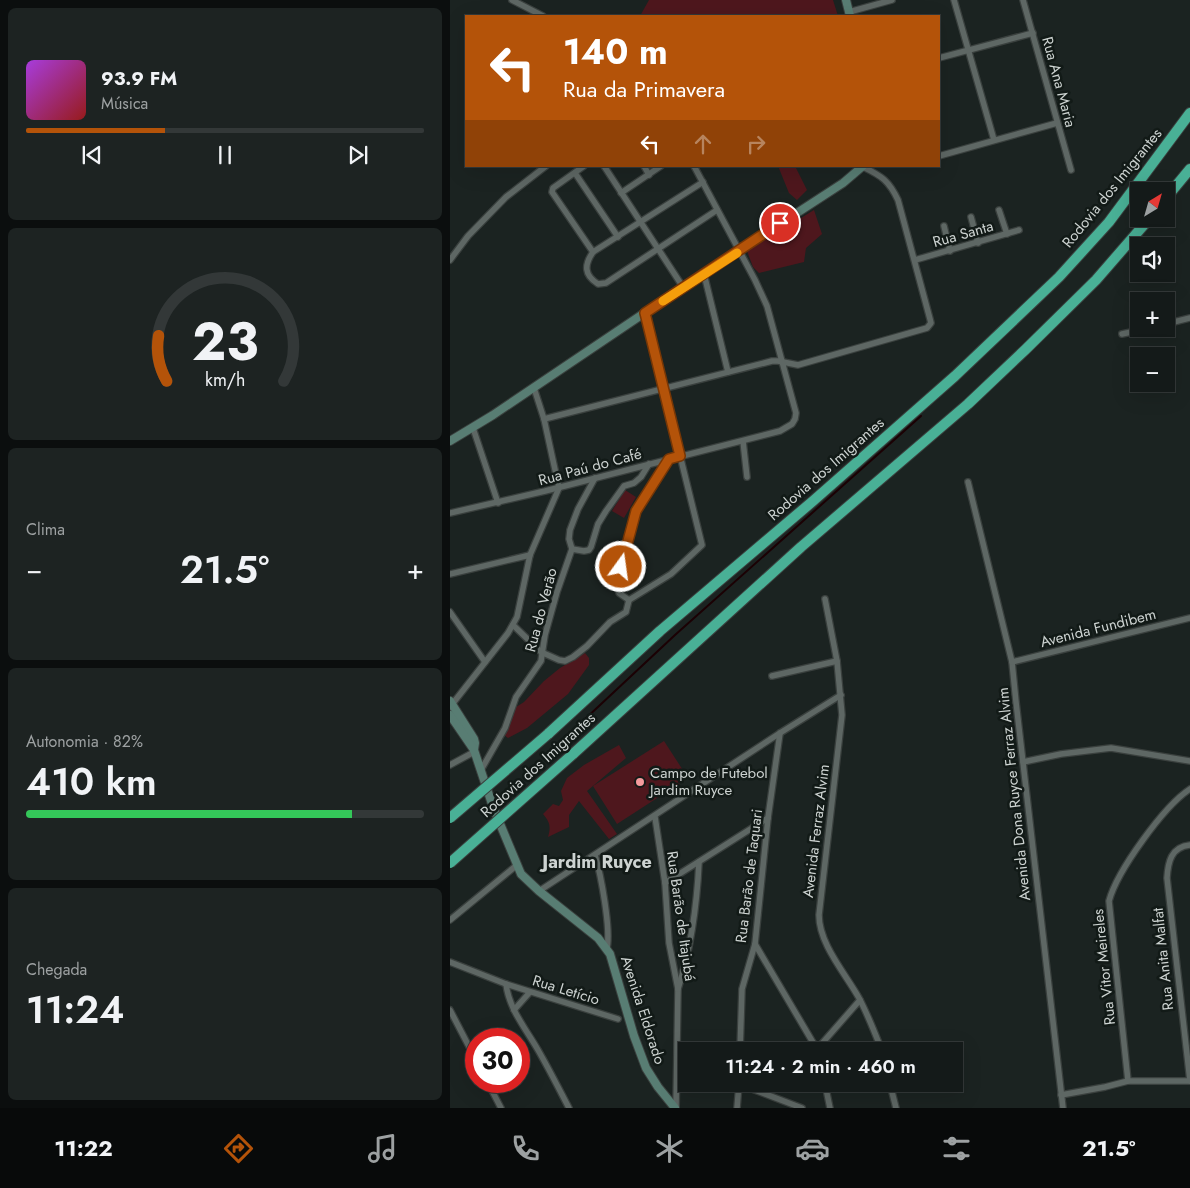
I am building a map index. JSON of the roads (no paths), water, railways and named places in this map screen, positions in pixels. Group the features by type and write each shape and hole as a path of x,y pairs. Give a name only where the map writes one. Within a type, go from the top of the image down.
{"highway":[{"name":"Rodovia dos Imigrantes","path":"450,818 548,734 660,631 813,501 955,376 1059,277 1109,222 1190,113"},
{"path":"1175,187 1190,169"},
{"name":"Rodovia dos Imigrantes","path":"450,863 801,547 975,397 1026,350 1096,280 1141,228"}],"main road":[{"path":"846,0 850,14"},
{"path":"450,442 474,428 822,195 843,183 863,167"},
{"name":"Avenida Eldorado","path":"451,704 474,738 474,751"},
{"name":"Avenida Eldorado","path":"450,715 474,751 493,807 517,865 527,880 598,938 606,948 612,959 634,1036 646,1068 675,1108"}],"street":[{"path":"512,0 541,15"},
{"path":"850,14 892,0"},
{"path":"954,0 994,140"},
{"name":"Rua Ana Maria","path":"1023,0 1071,170"},
{"path":"940,58 1033,33"},
{"path":"940,156 1057,123"},
{"path":"450,260 468,236 510,193 545,167"},
{"path":"583,167 553,188 552,192 593,252"},
{"path":"605,167 683,287"},
{"path":"645,167 649,175"},
{"path":"621,193 660,167"},
{"path":"695,167 767,306 782,362"},
{"path":"544,419 772,361 798,365 927,328 930,319 898,200 885,179 863,167"},
{"path":"575,173 618,237"},
{"path":"703,182 593,252 586,267 592,279 601,284 620,274 717,210"},
{"path":"999,210 1007,234"},
{"path":"971,217 978,243"},
{"path":"944,226 950,251"},
{"name":"Rua Santa","path":"915,260 1019,230"},
{"path":"704,274 728,372"},
{"path":"513,625 542,652 562,661 573,658 610,622 626,612 629,600 671,574 701,548 703,542 645,313"},
{"path":"1175,322 1190,318"},
{"path":"1122,334 1130,332"},
{"name":"Rua Paú do Café","path":"450,513 559,488 780,431 792,424 796,413 782,362"},
{"path":"534,388 544,419 559,488"},
{"path":"474,428 498,503"},
{"path":"743,441 747,476"},
{"path":"629,600 619,593 617,584 634,518 640,504 655,484 669,459"},
{"path":"572,549 584,551 592,547 598,524 606,510 624,486 634,483 641,477 649,464"},
{"name":"Rua do Verão","path":"481,770 505,728 516,697 541,661 557,592 572,549 569,535 570,530 578,509 595,478"},
{"name":"Avenida Dona Ruyce Ferraz Alvim","path":"968,482 1012,662 1063,1108"},
{"name":"Rua do Verão","path":"451,704 485,662 517,617 530,555 559,488"},
{"path":"450,574 530,555"},
{"name":"Avenida Ferraz Alvim","path":"825,600 837,662 841,695 840,736 819,920 822,934 860,1000 878,1042"},
{"path":"450,612 485,662"},
{"name":"Avenida Fundibem","path":"1012,662 1190,618"},
{"path":"772,676 837,662"},
{"path":"539,891 841,695"},
{"name":"Rua Barão de Taquari","path":"740,1042 742,989 755,944 768,818 780,733"},
{"path":"1023,762 1099,748 1124,750 1190,761"},
{"path":"450,765 474,751"},
{"name":"Rua Vitor Meireles","path":"1128,1081 1109,901 1122,870 1156,822 1190,789"},
{"name":"Rua Barão de Itajubá","path":"654,817 665,883 669,943 678,989 675,1108"},
{"path":"665,883 768,818"},
{"name":"Rua Anita Malfat","path":"1190,845 1180,848 1170,858 1167,878 1190,1081"},
{"path":"595,855 600,870 608,933 606,948"},
{"path":"678,989 688,956 697,905 699,862"},
{"path":"450,920 517,865"},
{"path":"755,944 813,1042"},
{"name":"Rua Letício","path":"450,962 506,984 618,1020"},
{"path":"506,984 507,995 514,1010 569,1108"},
{"path":"514,1010 530,992"},
{"path":"825,1042 860,1000"},
{"path":"450,1010 465,1039"},
{"path":"1061,1095 1128,1081 1190,1081"},
{"path":"737,1108 738,1092"},
{"path":"760,1092 802,1108"},
{"path":"827,1092 830,1108"},
{"path":"892,1092 896,1108"},
{"path":"493,1093 501,1108"}],"waterway":[{"path":"584,720 675,635 921,416"}],"place":[{"name":"Campo de Futebol Jardim Ruyce","path":"640,782"}],"district":[{"name":"Jardim Ruyce","path":"597,862"}]}
